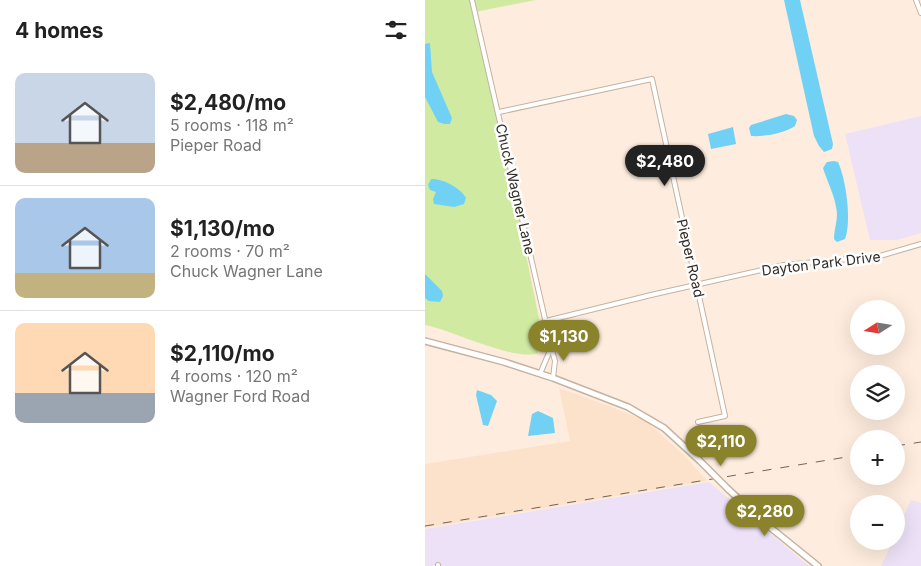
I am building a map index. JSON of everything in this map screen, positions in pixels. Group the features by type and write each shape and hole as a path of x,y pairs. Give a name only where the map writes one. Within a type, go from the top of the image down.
{"main road":[{"path":"425,341 475,353 553,378 612,400 643,415 664,428 765,524 818,566"}],"street":[{"name":"Chuck Wagner Lane","path":"472,0 555,361 553,378"},
{"path":"916,0 921,13"},
{"name":"Pieper Road","path":"499,112 652,79 725,416 698,422"},
{"name":"Dayton Park Drive","path":"546,321 784,265 880,256 921,244"},
{"path":"540,374 551,348"}],"shaded area":[{"path":"921,116 921,233 897,240 870,240 845,134"},
{"path":"559,388 646,421 685,456 707,481 425,528 425,464 570,441"},
{"path":"709,482 809,566 425,566 425,529"},
{"path":"911,500 921,503 921,566 881,566 889,550 905,550 905,513"}],"green space":[{"path":"425,0 536,0 475,12 515,186 526,255 540,323 541,331 538,353 528,355 514,353 425,325"}],"water":[{"path":"784,0 800,0 833,144 832,149 824,152 814,136"},
{"path":"430,43 432,72 452,118 450,124 438,122 425,97 425,44"},
{"path":"786,114 794,116 797,120 795,126 774,134 751,136 749,128 751,125"},
{"path":"733,127 736,144 711,149 708,134"},
{"path":"827,162 838,162 841,169 846,189 848,212 845,239 837,242 834,239 837,211 823,168"},
{"path":"431,179 440,180 456,187 466,198 464,204 454,207 434,204 433,199 436,192 430,190 428,185"},
{"path":"425,274 442,291 443,296 440,302 429,301 425,298"},
{"path":"477,390 491,395 497,401 488,426 483,425 476,395"},
{"path":"538,411 553,418 555,433 528,436 532,414"}],"railway":[{"path":"905,445 921,442"},
{"path":"425,526 850,456"}]}
